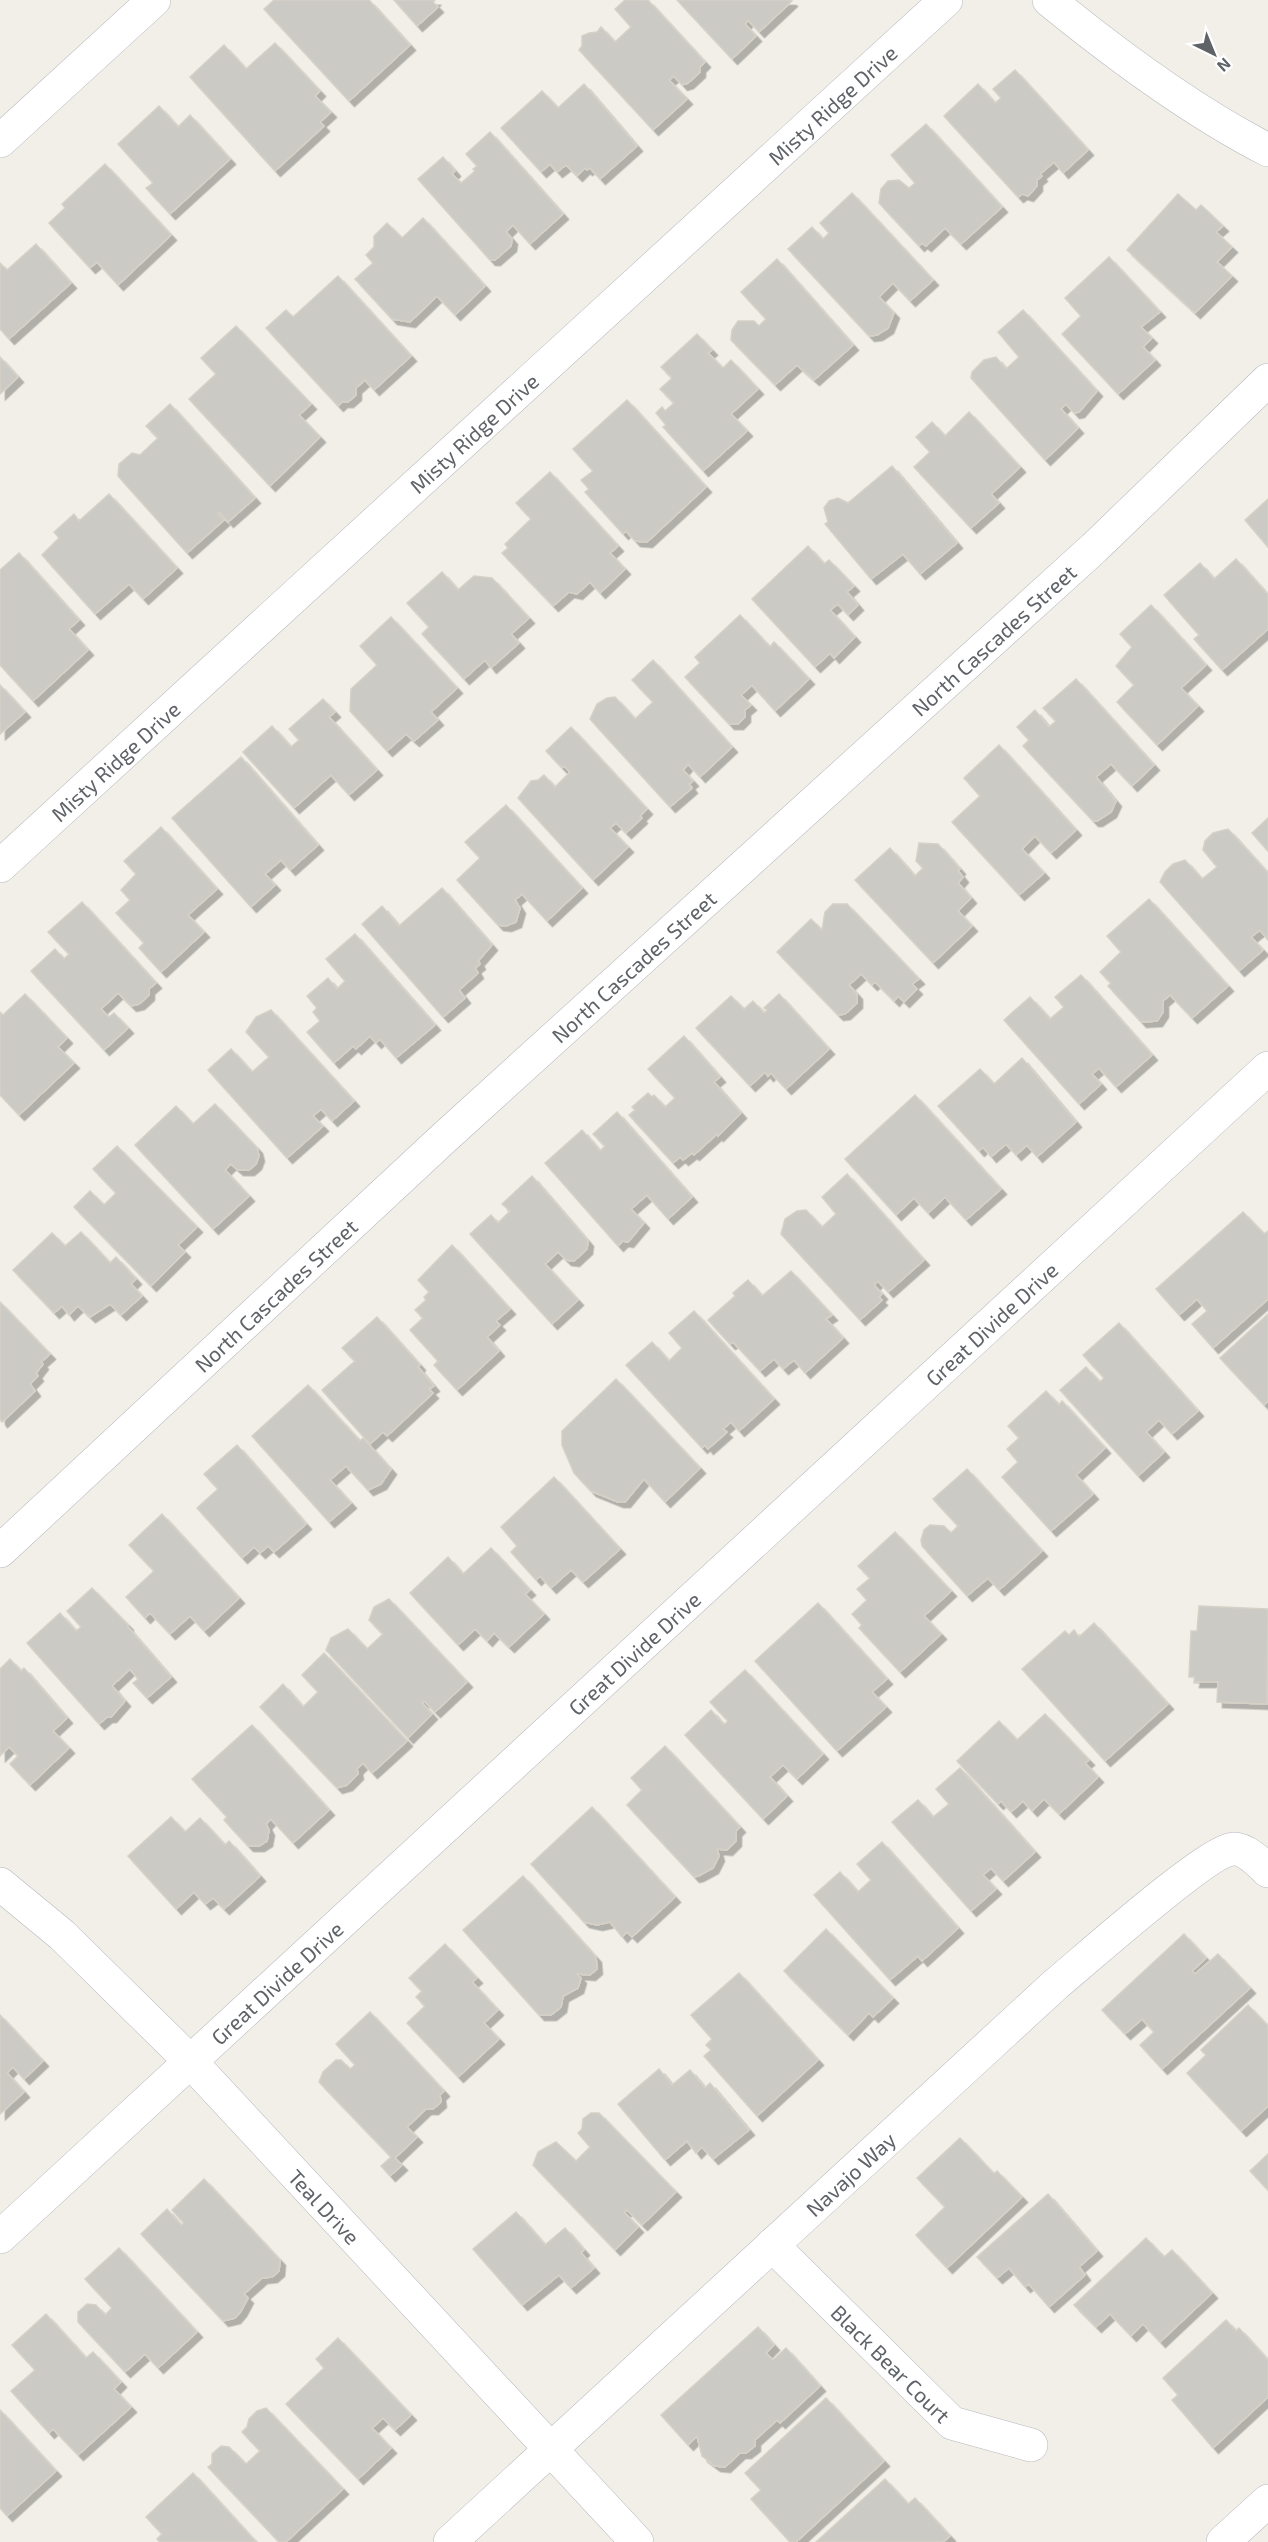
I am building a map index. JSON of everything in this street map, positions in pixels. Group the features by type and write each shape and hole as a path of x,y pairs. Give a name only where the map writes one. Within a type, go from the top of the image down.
{"street":[{"path":"0,141 154,0"},
{"name":"Misty Ridge Drive","path":"0,866 946,0"},
{"path":"1049,0 1089,32 1233,132 1268,150"},
{"name":"North Cascades Street","path":"0,1551 445,1137 1094,548 1268,380"},
{"name":"Great Divide Drive","path":"0,2237 189,2060 1268,1068"},
{"name":"Navajo Way","path":"450,2542 1056,1984 1218,1853 1235,1849 1256,1859 1268,1871"},
{"name":"Teal Drive","path":"0,1884 62,1935 189,2060 637,2542"},
{"name":"Black Bear Court","path":"772,2245 952,2423 1031,2445"},
{"path":"1223,2542 1268,2501"}],"building":[{"path":"274,0 369,0 410,45 349,101 264,9"},
{"path":"394,0 435,0 433,2 438,7 417,26"},
{"path":"625,0 648,0 705,62 700,67 700,72 688,83 682,85 674,76 669,80 687,99 653,130 579,50 582,46 582,36 597,32 601,27 615,42 631,27 615,9"},
{"path":"677,0 792,1 759,32 748,20 745,24 756,36 732,59"},
{"path":"275,43 320,91 315,96 331,112 320,122 324,126 275,171 190,77 224,45 246,69"},
{"path":"1015,70 1088,150 1063,173 1054,162 1040,174 1042,176 1037,180 1037,186 1028,196 1022,194 1018,197 944,116 978,84 995,103 1001,98 993,89"},
{"path":"584,84 637,146 600,179 590,168 587,170 585,168 577,176 566,165 557,172 550,164 541,172 501,128 542,91 558,108"},
{"path":"159,106 178,127 190,115 230,159 170,214 146,188 153,183 118,144"},
{"path":"926,124 1002,207 961,244 945,228 926,246 922,243 919,246 879,203 881,189 888,181 899,180 909,188 915,183 891,155"},
{"path":"490,132 563,214 530,244 513,225 506,232 512,239 511,246 495,260 490,260 418,179 443,157 455,171 452,174 461,183 475,171 473,169 477,166 466,154"},
{"path":"105,164 171,235 118,285 97,262 90,268 49,223 65,208 62,204"},
{"path":"852,193 933,280 910,301 893,283 879,297 894,313 888,328 877,335 869,336 788,249 812,227 823,239 829,233 820,223"},
{"path":"1178,194 1196,210 1201,205 1223,226 1216,232 1232,247 1217,262 1232,276 1195,313 1127,250"},
{"path":"423,218 485,286 455,315 437,296 410,322 392,319 355,279 373,263 366,255 374,247 374,236 387,223 402,238"},
{"path":"36,244 71,283 9,339 0,329 0,263 7,270"},
{"path":"1109,257 1160,312 1141,327 1152,338 1143,347 1155,360 1118,394 1062,334 1081,316 1065,298"},
{"path":"777,259 853,345 814,380 797,365 775,385 731,340 732,330 738,321 754,321 759,326 766,319 741,292"},
{"path":"338,276 411,356 374,390 365,380 356,388 356,395 348,402 342,402 338,406 266,328 286,310 293,317"},
{"path":"1023,310 1097,391 1079,412 1074,413 1066,404 1061,409 1078,428 1045,460 971,378 972,372 984,360 996,357 1006,369 1019,357 998,332"},
{"path":"236,326 311,404 299,415 320,437 270,486 189,399 216,374 201,358"},
{"path":"697,334 712,350 708,353 723,368 731,360 758,389 731,414 747,431 703,471 663,427 666,425 656,413 662,407 665,411 674,403 660,389 672,378 661,367"},
{"path":"0,357 18,377 0,394"},
{"path":"627,400 706,487 647,542 635,541 626,531 623,534 585,492 589,489 581,480 593,471 573,449"},
{"path":"170,404 255,498 228,522 220,512 218,514 224,520 187,553 118,476 119,464 132,453 140,455 158,438 146,426"},
{"path":"969,412 1020,467 991,494 999,503 971,528 914,467 930,452 916,437 932,422 945,436"},
{"path":"892,466 957,543 920,574 903,554 871,579 825,524 828,522 824,508 829,501 838,498 848,503"},
{"path":"550,472 618,546 610,553 625,569 600,593 590,582 577,594 569,592 553,606 502,553 508,548 505,544 531,519 516,503"},
{"path":"109,494 177,568 143,599 129,584 95,614 42,555 59,538 54,532 74,514 79,521"},
{"path":"1268,499 1268,547 1245,520"},
{"path":"808,546 824,564 829,560 854,586 847,592 858,605 848,615 838,604 830,610 855,637 834,658 830,653 815,667 752,599"},
{"path":"19,553 79,620 69,629 88,650 33,701 0,665 0,570"},
{"path":"1236,559 1268,595 1268,629 1222,670 1194,639 1199,635 1164,595 1200,563 1214,579"},
{"path":"442,572 458,590 474,576 492,578 529,618 511,634 519,643 491,668 485,660 464,679 422,634 429,627 407,603"},
{"path":"1151,605 1206,665 1181,688 1198,706 1157,745 1117,702 1134,685 1116,666 1132,647 1120,634"},
{"path":"740,615 770,647 774,642 809,679 775,711 752,685 741,695 751,705 745,710 745,717 738,724 729,724 685,677 700,663 695,657"},
{"path":"391,617 457,688 431,712 438,720 414,741 406,734 387,751 350,711 351,689 377,665 360,646"},
{"path":"653,660 732,747 700,777 688,764 683,770 693,781 689,784 692,788 670,807 590,719 597,704 607,698 615,697 635,719 653,702 632,680"},
{"path":"1076,679 1154,765 1132,786 1111,764 1096,777 1116,801 1111,812 1097,821 1093,821 1023,746 1029,740 1017,727 1035,710 1049,727 1056,721 1043,708"},
{"path":"0,685 25,712 0,734"},
{"path":"323,699 335,712 329,717 377,770 349,795 331,775 294,808 243,752 272,726 291,747 299,740 289,729"},
{"path":"571,727 647,809 640,816 642,818 626,833 616,823 610,828 628,847 593,880 518,798 531,781 538,780 544,775 555,787 570,772 564,766 562,768 546,751"},
{"path":"999,745 1076,830 1051,853 1035,836 1022,849 1044,873 1019,895 952,822 980,796 964,778"},
{"path":"241,757 318,845 290,870 281,860 265,874 275,885 251,907 172,818"},
{"path":"506,805 582,888 547,921 522,894 515,900 520,908 516,922 506,926 498,925 457,880 480,858 465,842"},
{"path":"1268,818 1268,851 1252,833"},
{"path":"161,827 217,889 188,915 204,932 161,972 139,948 144,943 116,913 130,900 121,890 136,874 124,861"},
{"path":"1228,829 1268,873 1268,940 1260,930 1251,937 1263,950 1239,971 1160,882 1165,872 1173,864 1185,860 1202,879 1217,867 1203,850 1205,841 1213,833"},
{"path":"919,843 938,844 960,869 958,871 963,877 958,883 971,898 958,911 972,926 933,963 855,880 890,848 915,876 923,868 916,861"},
{"path":"442,888 492,945 478,961 480,964 475,968 478,973 459,990 465,998 443,1017 362,924 382,906 399,926"},
{"path":"1149,899 1228,986 1192,1018 1170,995 1163,1001 1163,1012 1157,1021 1141,1022 1108,986 1111,983 1100,972 1121,952 1107,936"},
{"path":"82,902 156,983 149,989 149,995 139,1004 131,1006 118,993 101,1009 109,1017 114,1013 128,1028 104,1050 31,971 55,949 64,959 69,954 48,932"},
{"path":"833,904 847,904 919,979 912,984 917,989 904,1002 898,996 894,1001 875,982 872,985 861,974 849,985 857,994 857,1003 845,1014 838,1015 777,952 811,919 822,930 825,912"},
{"path":"355,934 435,1025 396,1058 380,1039 376,1043 370,1036 356,1049 353,1046 334,1063 307,1032 320,1021 313,1012 317,1008 307,996 328,978 337,989 345,981 326,959"},
{"path":"1081,975 1152,1055 1116,1087 1099,1068 1092,1074 1101,1084 1079,1104 1004,1020 1030,997 1050,1019 1064,1007 1055,997"},
{"path":"25,994 67,1038 58,1047 74,1063 19,1115 0,1095 0,1012 3,1015"},
{"path":"779,994 829,1049 786,1089 771,1073 768,1076 765,1072 750,1086 696,1028 731,996 744,1009 753,1001 764,1013 767,1010 764,1008"},
{"path":"271,1010 354,1101 332,1121 321,1109 313,1116 323,1126 287,1158 208,1070 231,1049 252,1072 269,1057 246,1032 256,1017"},
{"path":"684,1036 720,1077 714,1082 741,1113 718,1136 717,1134 694,1155 692,1153 683,1160 680,1157 673,1163 629,1115 635,1110 632,1107 648,1093 652,1097 654,1095 665,1107 675,1098 648,1069"},
{"path":"1022,1058 1076,1122 1037,1157 1027,1145 1016,1155 1006,1144 991,1157 983,1147 979,1151 938,1106 980,1069 994,1084"},
{"path":"915,1095 1001,1189 966,1220 945,1197 928,1213 914,1198 896,1215 845,1159"},
{"path":"215,1104 257,1148 259,1156 256,1164 249,1170 238,1170 231,1164 225,1170 249,1196 213,1229 135,1145 176,1106 193,1124"},
{"path":"617,1112 692,1197 668,1219 647,1195 631,1209 644,1223 628,1242 623,1241 618,1246 545,1163 582,1130 600,1151 605,1146 593,1134"},
{"path":"117,1146 197,1227 178,1245 185,1252 151,1286 74,1207 90,1191 104,1205 116,1193 93,1169"},
{"path":"847,1174 924,1260 888,1292 878,1281 874,1285 882,1294 879,1297 882,1300 860,1320 781,1234 785,1219 797,1211 806,1210 822,1227 836,1214 822,1197"},
{"path":"532,1176 588,1241 587,1249 574,1261 566,1260 558,1252 545,1264 578,1300 552,1324 470,1234 491,1215 498,1223 510,1211 502,1204"},
{"path":"1243,1212 1264,1234 1268,1231 1268,1299 1213,1348 1192,1324 1207,1311 1197,1299 1179,1315 1156,1289"},
{"path":"81,1232 110,1263 116,1257 136,1279 131,1284 142,1296 121,1315 110,1304 90,1317 78,1306 69,1315 62,1306 54,1313 13,1270 52,1233 65,1246"},
{"path":"452,1245 510,1309 496,1321 500,1325 487,1337 499,1351 457,1390 434,1365 438,1361 410,1330 423,1318 415,1310 426,1300 424,1297 429,1292 418,1280"},
{"path":"791,1271 832,1315 826,1319 843,1338 805,1373 794,1360 783,1369 774,1359 760,1371 708,1320 735,1296 733,1293 748,1280 762,1296"},
{"path":"0,1302 50,1354 41,1362 43,1364 36,1373 38,1376 30,1384 35,1391 2,1422 0,1419"},
{"path":"694,1311 774,1399 739,1431 731,1422 723,1429 727,1432 708,1449 705,1445 702,1448 626,1365 652,1342 669,1361 682,1348 669,1333"},
{"path":"1268,1314 1268,1401 1264,1405 1220,1358"},
{"path":"377,1317 420,1365 418,1367 434,1386 429,1389 433,1393 387,1436 383,1432 370,1444 322,1390 355,1361 342,1348"},
{"path":"1119,1323 1198,1411 1172,1434 1159,1420 1146,1432 1164,1452 1138,1476 1060,1390 1086,1367 1100,1382 1104,1378 1083,1355"},
{"path":"616,1379 700,1468 665,1502 644,1479 625,1502 618,1502 591,1491 574,1473 562,1445 562,1431"},
{"path":"308,1385 360,1441 363,1438 391,1469 381,1484 368,1490 346,1466 330,1480 351,1503 329,1522 252,1436"},
{"path":"1046,1391 1059,1405 1062,1401 1105,1448 1076,1475 1093,1494 1051,1531 1002,1477 1018,1462 1007,1449 1019,1438 1008,1426"},
{"path":"237,1445 306,1524 274,1552 268,1546 260,1553 254,1547 242,1558 197,1508 218,1489 204,1474"},
{"path":"967,1469 1042,1551 999,1590 988,1578 967,1596 922,1546 921,1540 924,1530 930,1525 944,1526 951,1533 958,1526 933,1499"},
{"path":"554,1477 620,1549 583,1582 571,1570 551,1588 540,1576 536,1580 511,1552 517,1546 501,1527"},
{"path":"162,1514 239,1598 204,1631 190,1616 170,1634 150,1613 145,1618 126,1597 154,1571 129,1545"},
{"path":"895,1532 951,1591 924,1616 941,1634 900,1672 859,1628 862,1625 852,1614 867,1600 857,1589 870,1578 858,1566"},
{"path":"491,1548 530,1590 525,1594 544,1614 509,1647 494,1633 487,1641 475,1629 458,1645 410,1593 448,1557 463,1574"},
{"path":"92,1588 128,1625 171,1677 147,1698 133,1683 138,1679 130,1669 112,1686 125,1701 111,1717 107,1717 99,1724 27,1643 60,1613 76,1631 81,1627 67,1611"},
{"path":"389,1599 467,1682 435,1712 424,1701 422,1703 432,1714 408,1738 326,1650 331,1638 348,1629 367,1649 383,1634 369,1620 374,1607"},
{"path":"818,1603 887,1679 872,1692 886,1707 837,1751 755,1661"},
{"path":"1199,1606 1268,1609 1267,1704 1217,1702 1218,1682 1194,1682 1195,1677 1189,1677 1191,1631 1197,1631"},
{"path":"1094,1623 1168,1704 1105,1761 1022,1669 1065,1631 1069,1635 1074,1630 1079,1637"},
{"path":"324,1653 407,1741 372,1773 363,1763 357,1769 358,1774 347,1785 337,1788 260,1707 283,1684 303,1707 318,1692 302,1675"},
{"path":"10,1659 21,1671 24,1668 67,1718 53,1731 69,1748 30,1785 10,1764 18,1756 9,1747 0,1756 0,1669"},
{"path":"745,1670 823,1754 797,1779 783,1765 770,1777 787,1796 763,1819 685,1735 711,1710 724,1725 728,1721 710,1702"},
{"path":"1045,1714 1089,1760 1085,1763 1098,1777 1059,1814 1044,1799 1032,1811 1023,1801 1011,1812 1001,1801 998,1804 957,1761 999,1721 1017,1740"},
{"path":"252,1725 329,1810 293,1843 271,1819 266,1824 269,1830 267,1841 259,1846 248,1846 224,1820 227,1817 192,1779"},
{"path":"665,1746 740,1827 736,1831 736,1841 727,1850 717,1849 719,1856 713,1868 694,1877 627,1805 642,1790 631,1778"},
{"path":"960,1768 1035,1852 1003,1881 991,1868 983,1875 996,1889 971,1911 892,1822 918,1800 933,1817 949,1804 936,1789"},
{"path":"592,1807 675,1897 632,1937 627,1932 622,1937 610,1922 597,1925 584,1922 531,1864"},
{"path":"171,1817 185,1832 200,1818 225,1845 229,1841 260,1876 224,1909 213,1898 205,1904 194,1892 176,1909 128,1856"},
{"path":"882,1842 958,1928 922,1961 918,1956 890,1980 814,1895 840,1872 858,1892 871,1880 857,1864"},
{"path":"523,1876 596,1957 597,1969 590,1975 577,1974 581,1978 578,1988 563,1996 561,2007 551,2015 539,2015 463,1930"},
{"path":"826,1929 893,1998 873,2017 869,2013 848,2035 784,1971"},
{"path":"1184,1934 1206,1958 1192,1971 1195,1974 1218,1954 1250,1988 1162,2069 1140,2045 1154,2032 1142,2019 1125,2034 1102,2010"},
{"path":"445,1944 477,1978 472,1982 498,2010 484,2023 499,2039 458,2077 407,2023 425,2006 416,1997 422,1991 409,1978"},
{"path":"739,1973 818,2060 757,2116 704,2056 711,2050 706,2045 712,2039 691,2015"},
{"path":"1248,2005 1268,2026 1268,2106 1241,2131 1187,2073 1206,2055 1201,2050"},
{"path":"370,2012 444,2091 440,2095 441,2102 433,2109 426,2109 407,2127 417,2137 395,2158 402,2165 390,2176 381,2166 391,2157 319,2082 323,2072 336,2060 341,2060 350,2069 355,2065 336,2044"},
{"path":"0,2015 43,2061 24,2079 13,2067 7,2073 24,2092 0,2114"},
{"path":"659,2069 672,2085 690,2070 705,2088 710,2083 749,2130 713,2159 702,2147 696,2153 687,2141 665,2160 618,2104"},
{"path":"591,2113 599,2113 676,2192 642,2225 627,2210 624,2212 638,2227 615,2250 533,2165 538,2152 556,2142 576,2161 590,2147 578,2133 582,2129 583,2119"},
{"path":"960,2138 994,2174 997,2171 1022,2197 947,2268 916,2235 945,2207 917,2178"},
{"path":"1268,2154 1268,2190 1250,2171"},
{"path":"204,2179 280,2260 279,2271 272,2277 262,2278 244,2294 248,2298 241,2311 235,2318 223,2321 141,2234 167,2209 181,2225 184,2223 172,2210"},
{"path":"1048,2194 1097,2251 1079,2267 1085,2275 1049,2307 1029,2284 1025,2287 1009,2268 997,2278 977,2257"},
{"path":"516,2212 545,2245 565,2228 584,2250 581,2253 594,2268 571,2288 559,2275 522,2305 473,2249"},
{"path":"1146,2238 1164,2257 1172,2250 1212,2293 1160,2342 1143,2324 1131,2336 1110,2314 1096,2327 1074,2305"},
{"path":"119,2248 197,2332 158,2368 145,2354 125,2372 78,2322 78,2312 87,2304 96,2305 105,2315 112,2308 85,2279"},
{"path":"46,2314 86,2358 93,2352 121,2382 114,2389 131,2407 78,2455 53,2429 49,2433 11,2391 35,2370 12,2345"},
{"path":"1226,2320 1236,2331 1239,2328 1268,2360 1268,2397 1213,2448 1172,2400 1178,2395 1163,2378"},
{"path":"758,2327 774,2345 766,2353 773,2360 786,2348 820,2386 780,2423 777,2420 755,2440 755,2446 746,2453 740,2453 725,2467 715,2466 702,2456 697,2436 688,2445 661,2415"},
{"path":"338,2338 411,2415 395,2430 383,2418 372,2428 391,2448 358,2479 286,2404 324,2368 316,2359"},
{"path":"826,2398 884,2461 796,2542 790,2542 751,2499 761,2490 745,2473"},
{"path":"266,2408 343,2489 286,2542 279,2542 208,2467 212,2464 212,2454 221,2446 229,2447 246,2464 260,2451 242,2432 247,2427 249,2419 257,2411"},
{"path":"0,2410 56,2471 7,2516 0,2508"},
{"path":"193,2473 256,2542 160,2542 157,2539 162,2534 146,2517"},
{"path":"885,2479 908,2504 915,2498 950,2536 943,2542 816,2542"}]}
